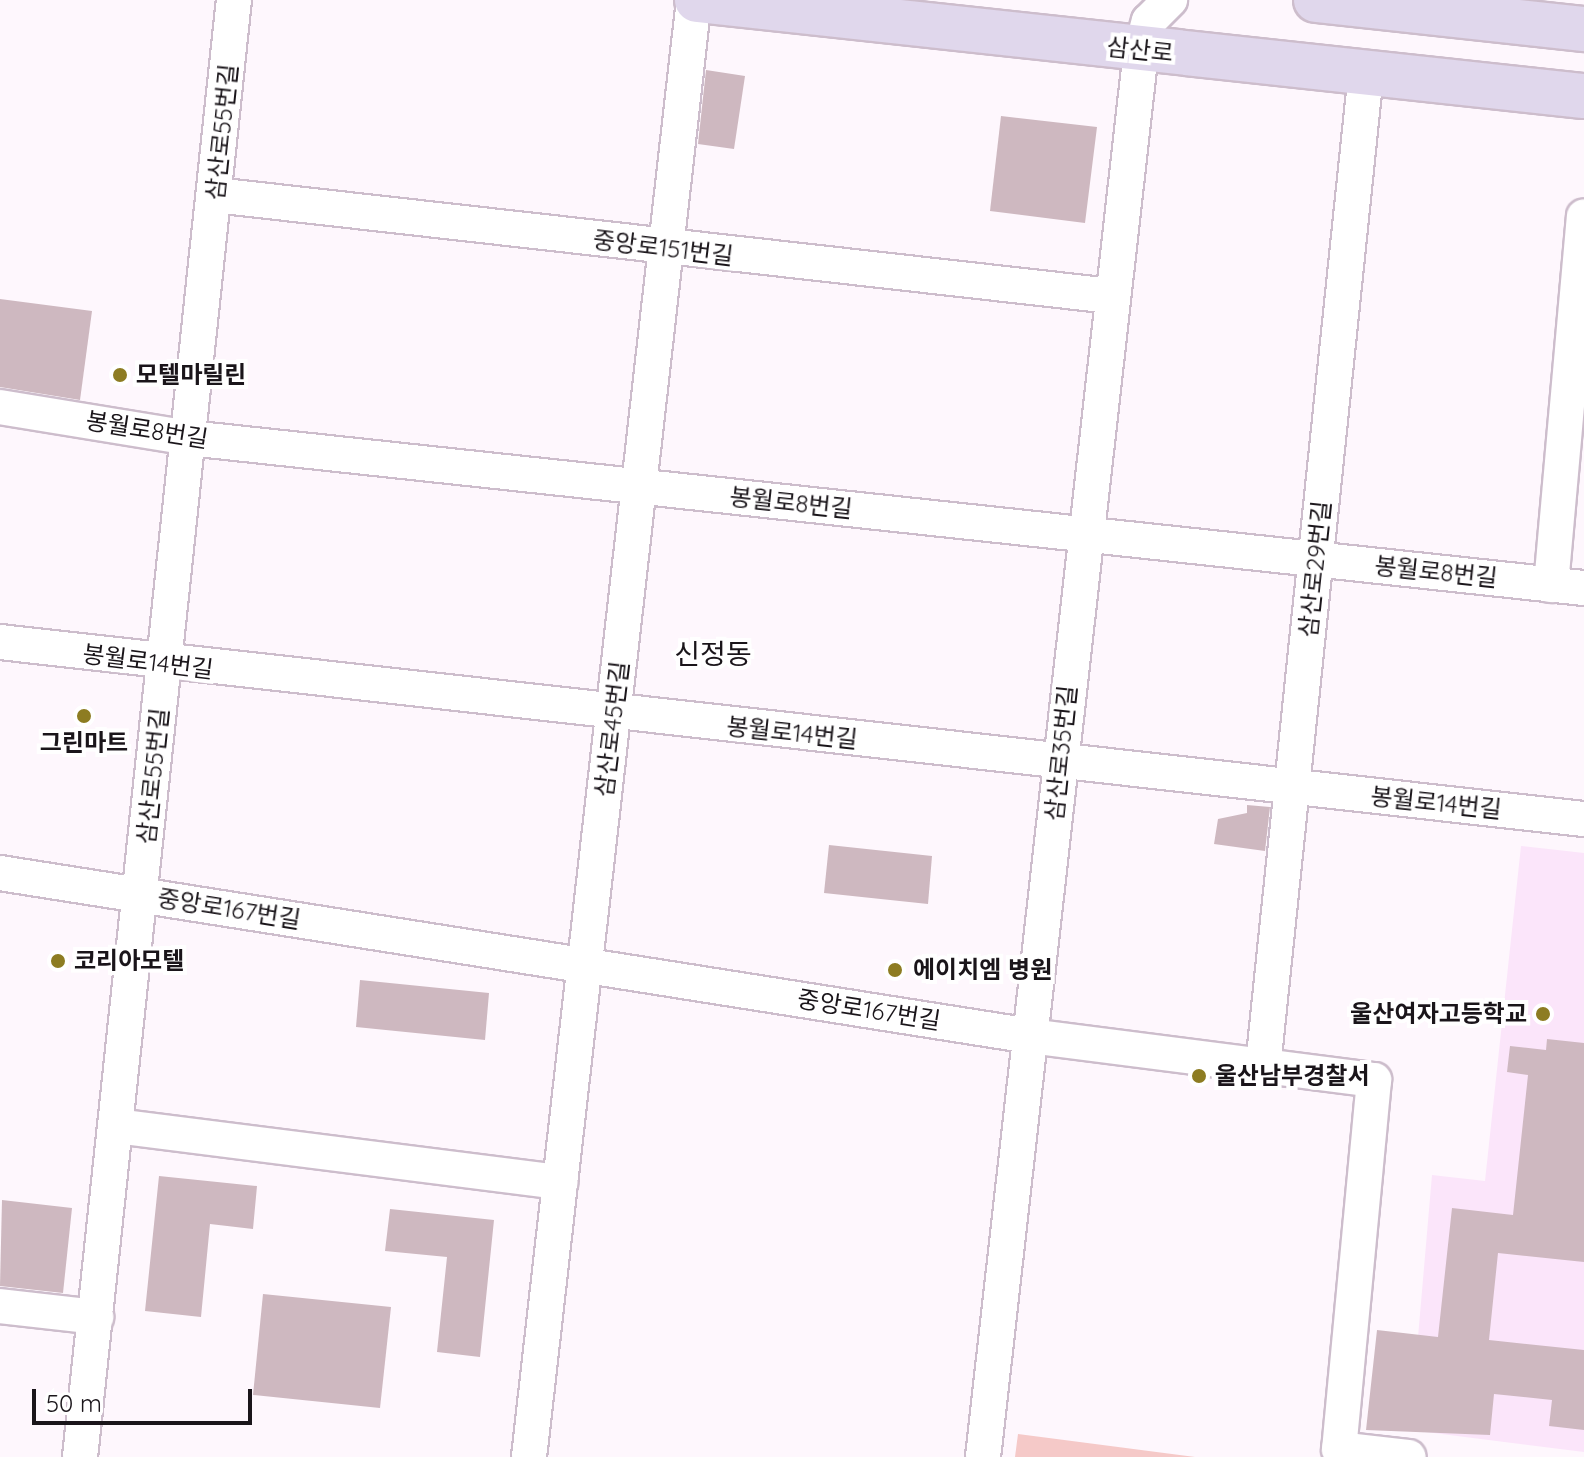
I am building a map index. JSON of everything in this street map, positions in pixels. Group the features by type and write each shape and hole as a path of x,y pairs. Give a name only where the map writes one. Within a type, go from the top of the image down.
{"main road":[{"name":"삼산로","path":"695,0 1584,96"},
{"path":"1316,0 1376,3 1584,29"}],"street":[{"name":"삼산로55번길","path":"80,1457 234,0"},
{"name":"삼산로45번길","path":"529,1457 695,0"},
{"name":"삼산로35번길","path":"983,1457 1141,50 1149,21 1170,0"},
{"name":"삼산로29번길","path":"1263,1066 1366,73"},
{"name":"중앙로151번길","path":"215,195 667,249 1111,296"},
{"path":"1568,586 1584,216"},
{"name":"봉월로8번길","path":"0,407 189,438 1568,586"},
{"name":"봉월로14번길","path":"0,642 165,665 1584,819"},
{"name":"중앙로167번길","path":"0,873 1030,1036 1374,1080 1339,1449 1409,1457"},
{"path":"116,1126 560,1182"},
{"path":"0,1306 96,1317"}],"shaded area":[{"name":"울산여자고등학교","path":"1521,846 1584,853 1584,1452 1410,1430 1432,1175 1485,1181"},
{"path":"1018,1434 1195,1457 1015,1457"}],"building":[{"path":"706,70 745,76 734,149 698,144"},
{"path":"1001,116 1097,127 1085,223 990,211"},
{"path":"0,299 92,311 80,400 0,387"},
{"path":"1247,805 1270,807 1265,851 1214,844 1218,819 1247,813"},
{"path":"829,845 932,856 928,904 824,893"},
{"path":"360,980 489,993 485,1040 356,1027"},
{"path":"1547,1039 1584,1043 1584,1262 1498,1253 1489,1340 1584,1350 1584,1430 1549,1426 1552,1400 1494,1394 1490,1435 1366,1430 1377,1330 1438,1337 1452,1208 1513,1215 1528,1075 1507,1072 1510,1046 1546,1050"},
{"path":"159,1176 257,1186 253,1229 210,1224 201,1317 145,1311"},
{"path":"2,1200 72,1208 63,1293 0,1286"},
{"path":"390,1209 494,1220 480,1357 437,1352 447,1257 385,1251"},
{"path":"263,1294 391,1307 380,1408 253,1395"}],"place":[{"name":"모텔마릴린","path":"120,375"},
{"name":"그린마트","path":"84,716"},
{"name":"코리아모텔","path":"58,961"},
{"name":"에이치엠 병원","path":"895,970"},
{"name":"울산여자고등학교","path":"1543,1014"},
{"name":"울산남부경찰서","path":"1199,1076"}],"district":[{"name":"신정동","path":"713,654"}]}
